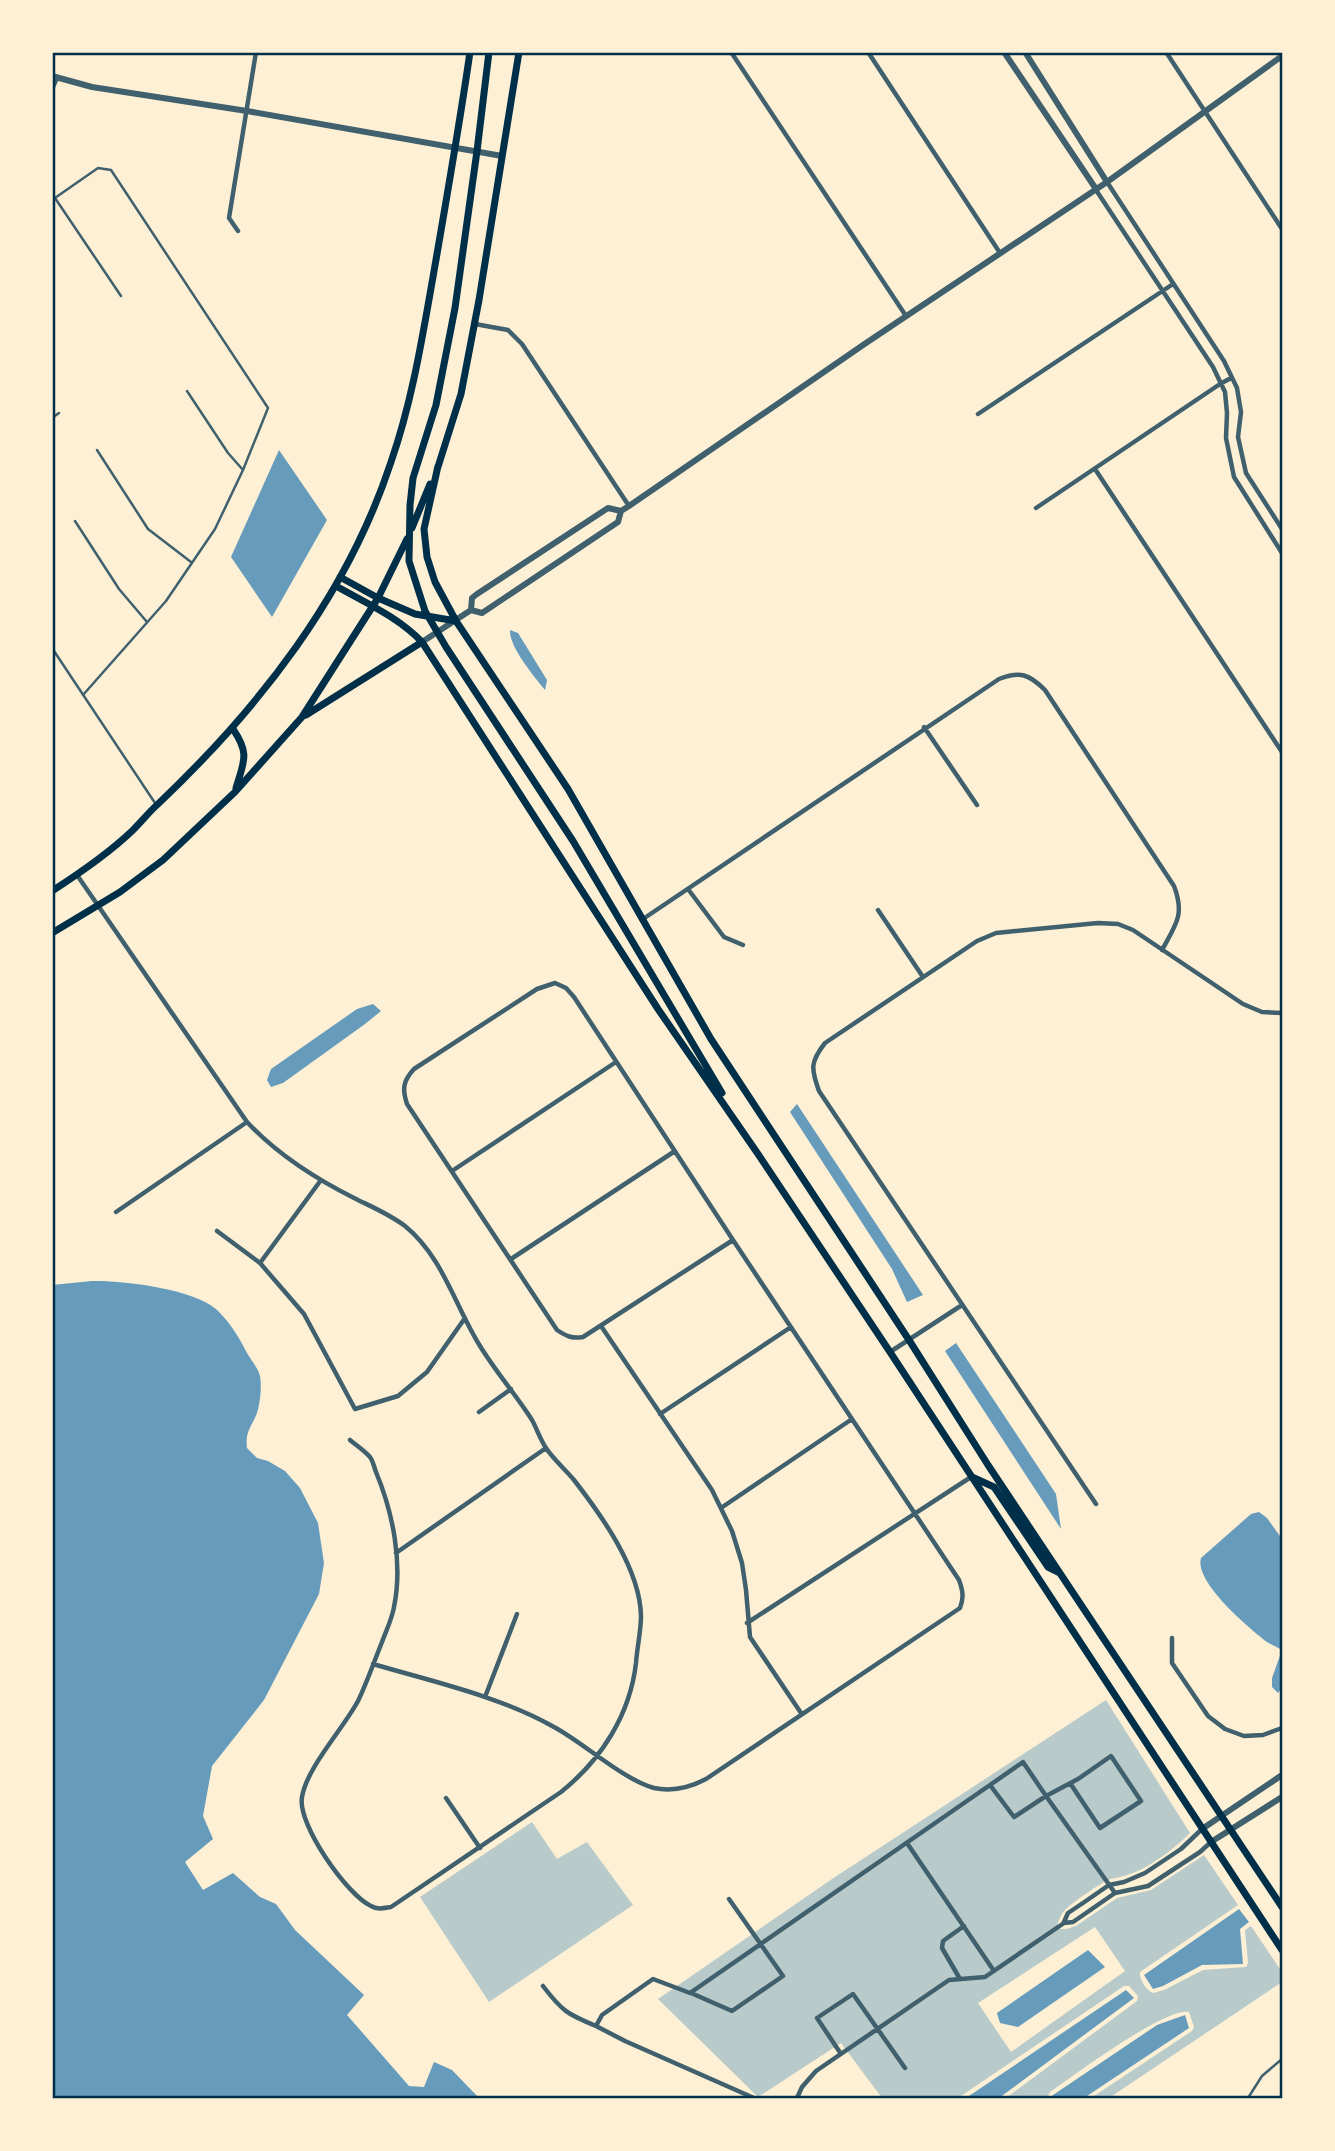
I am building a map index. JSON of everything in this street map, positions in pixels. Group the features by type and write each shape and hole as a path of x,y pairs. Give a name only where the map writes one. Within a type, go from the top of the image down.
{"main road":[{"path":"52,891 77,875 131,832 233,729 290,655 340,578 373,511 392,461 416,371 470,52"},
{"path":"489,52 478,151 455,308 436,405 413,478 409,561 425,611 585,860 758,1154"},
{"path":"52,933 120,892 163,860 235,792 302,717 378,598 400,556 438,466 461,394 519,52"},
{"path":"438,466 424,529 427,556 435,582 456,621 568,789 711,1039 909,1339 988,1465 1283,1907"},
{"path":"340,578 415,614 456,621"},
{"path":"336,586 409,629 422,642 658,1009 890,1352 1283,1950"},
{"path":"302,717 422,642"},
{"path":"233,729 244,745 244,761 235,792"},
{"path":"972,1476 994,1487 1048,1567 1061,1573"}],"street":[{"path":"238,231 229,218 256,52"},
{"path":"731,52 906,316"},
{"path":"868,52 1000,253"},
{"path":"1004,52 1213,367 1225,392 1226,438 1234,477 1283,552"},
{"path":"1024,52 1224,361 1237,388 1241,412 1238,437 1246,473 1283,530"},
{"path":"1166,52 1283,229"},
{"path":"422,642 471,610 472,598 608,509 621,511 629,506 1107,182 1283,56"},
{"path":"1020,76 1033,66"},
{"path":"52,89 55,77 92,87 502,156"},
{"path":"978,414 1173,284"},
{"path":"475,324 508,330 522,344 629,506"},
{"path":"1036,508 1231,378"},
{"path":"1095,469 1283,752"},
{"path":"471,610 482,613 618,522 621,511"},
{"path":"642,920 924,727 999,679 1011,674 1023,674 1035,680 1045,690 1174,886 1181,911 1162,950"},
{"path":"924,727 977,805"},
{"path":"77,875 247,1122 262,1138 321,1180 379,1209 405,1226 425,1246 441,1270 480,1346 533,1422 546,1448 574,1480 614,1538 636,1589 641,1616 635,1673 628,1703 615,1729 582,1775 391,1907 378,1909 368,1905 349,1888 334,1869 309,1828 302,1799 308,1781 357,1702 394,1609 396,1553 390,1517 370,1458 350,1440"},
{"path":"688,889 724,937 743,945"},
{"path":"878,910 923,977"},
{"path":"1096,1504 819,1091 813,1074 813,1063 825,1043 977,941 996,933 1015,930 1098,923 1118,924 1133,930 1243,1004 1262,1012 1283,1013"},
{"path":"373,1664 485,1697 528,1713 556,1727 640,1782 667,1790 680,1789 706,1779 960,1608 963,1590 959,1580 566,988 555,983 537,989 414,1069 404,1084 403,1093 407,1104 557,1330 566,1337 583,1337 733,1240"},
{"path":"452,1171 616,1062"},
{"path":"116,1212 247,1122"},
{"path":"511,1259 675,1151"},
{"path":"260,1263 321,1180"},
{"path":"217,1231 260,1263 304,1314 355,1409 398,1396 427,1372 465,1318"},
{"path":"890,1352 962,1305"},
{"path":"601,1326 712,1490 732,1531 742,1563 750,1637 801,1714"},
{"path":"660,1414 791,1327"},
{"path":"479,1412 511,1389"},
{"path":"721,1508 852,1419"},
{"path":"396,1553 546,1448"},
{"path":"747,1623 972,1476"},
{"path":"485,1697 517,1614"},
{"path":"1172,1638 1172,1663 1208,1716 1225,1729 1244,1736 1263,1735 1283,1728"},
{"path":"990,1785 1014,1818 1111,1756 1141,1801 1100,1828 1070,1783"},
{"path":"690,1993 1023,1762 1115,1894"},
{"path":"1064,1923 1069,1913 1109,1885 1145,1873 1181,1849 1202,1829 1283,1775"},
{"path":"797,2098 816,2071 949,1980 985,1977 1064,1923 1073,1922 1115,1894 1149,1886 1211,1842 1283,1797"},
{"path":"446,1798 480,1848"},
{"path":"907,1843 994,1971"},
{"path":"596,2026 602,2015 653,1979 732,2011 783,1976 729,1899"},
{"path":"960,1979 942,1948 943,1941 964,1926"},
{"path":"543,1986 560,2008 574,2016 754,2098"},
{"path":"841,2054 817,2018 853,1994 905,2068"}],"lane":[{"path":"83,695 166,601 215,529 268,408 111,170 98,168 54,199 121,296"},
{"path":"187,391 228,453 243,470"},
{"path":"52,418 59,414"},
{"path":"97,450 148,529 191,562"},
{"path":"75,522 119,589 147,622"},
{"path":"52,648 157,805"},
{"path":"52,662 59,658"},
{"path":"1248,2098 1262,2076 1282,2059"}],"shaded area":[{"path":"1106,1700 1190,1833 1167,1853 1138,1871 1107,1881 1082,1896 1065,1910 1057,1926 1059,1929 1066,1929 1076,1926 1117,1898 1151,1890 1204,1855 1238,1905 1140,1972 1144,1984 1153,1993 1203,1970 1246,1967 1248,1963 1245,1930 1251,1926 1282,1972 1282,1982 1109,2098 1091,2098 1192,2031 1194,2027 1189,2012 1178,2013 1141,2030 1050,2092 1047,2098 1006,2098 1137,2001 1138,1996 1129,1986 1124,1986 958,2098 882,2098 841,2043 758,2097 658,1999 832,1879","holes":["1095,1927 1125,1971 1011,2052 978,2003"]},
{"path":"532,1822 557,1859 587,1842 633,1905 489,2002 420,1897"}],"water":[{"path":"279,450 327,520 272,617 231,557"},
{"path":"510,630 518,633 547,680 545,690 518,653"},
{"path":"373,1004 381,1011 283,1083 271,1087 267,1080 271,1069 357,1009"},
{"path":"797,1104 923,1295 907,1302 892,1269 790,1112"},
{"path":"92,1281 138,1284 175,1291 206,1302 221,1314 237,1335 260,1376 259,1405 248,1433 247,1448 257,1458 285,1471 300,1488 318,1523 324,1563 319,1594 264,1700 212,1766 203,1816 213,1839 185,1862 203,1890 233,1873 260,1897 276,1904 295,1930 364,1995 347,2015 409,2086 424,2087 434,2062 452,2070 479,2098 53,2098 52,1285"},
{"path":"956,1343 1056,1494 1061,1529 945,1351"},
{"path":"1259,1512 1267,1518 1282,1539 1282,1650 1267,1642 1236,1616 1214,1591 1201,1568 1201,1558 1251,1514"},
{"path":"1282,1650 1282,1688 1278,1693 1272,1687 1272,1678"},
{"path":"1239,1909 1249,1922 1240,1929 1243,1964 1202,1965 1153,1989 1144,1975"},
{"path":"1088,1950 1105,1967 1018,2027 1000,2023 997,2013"},
{"path":"1126,1990 1134,1998 999,2098 966,2098"},
{"path":"1185,2015 1189,2028 1084,2098 1051,2098 1157,2025"}]}
